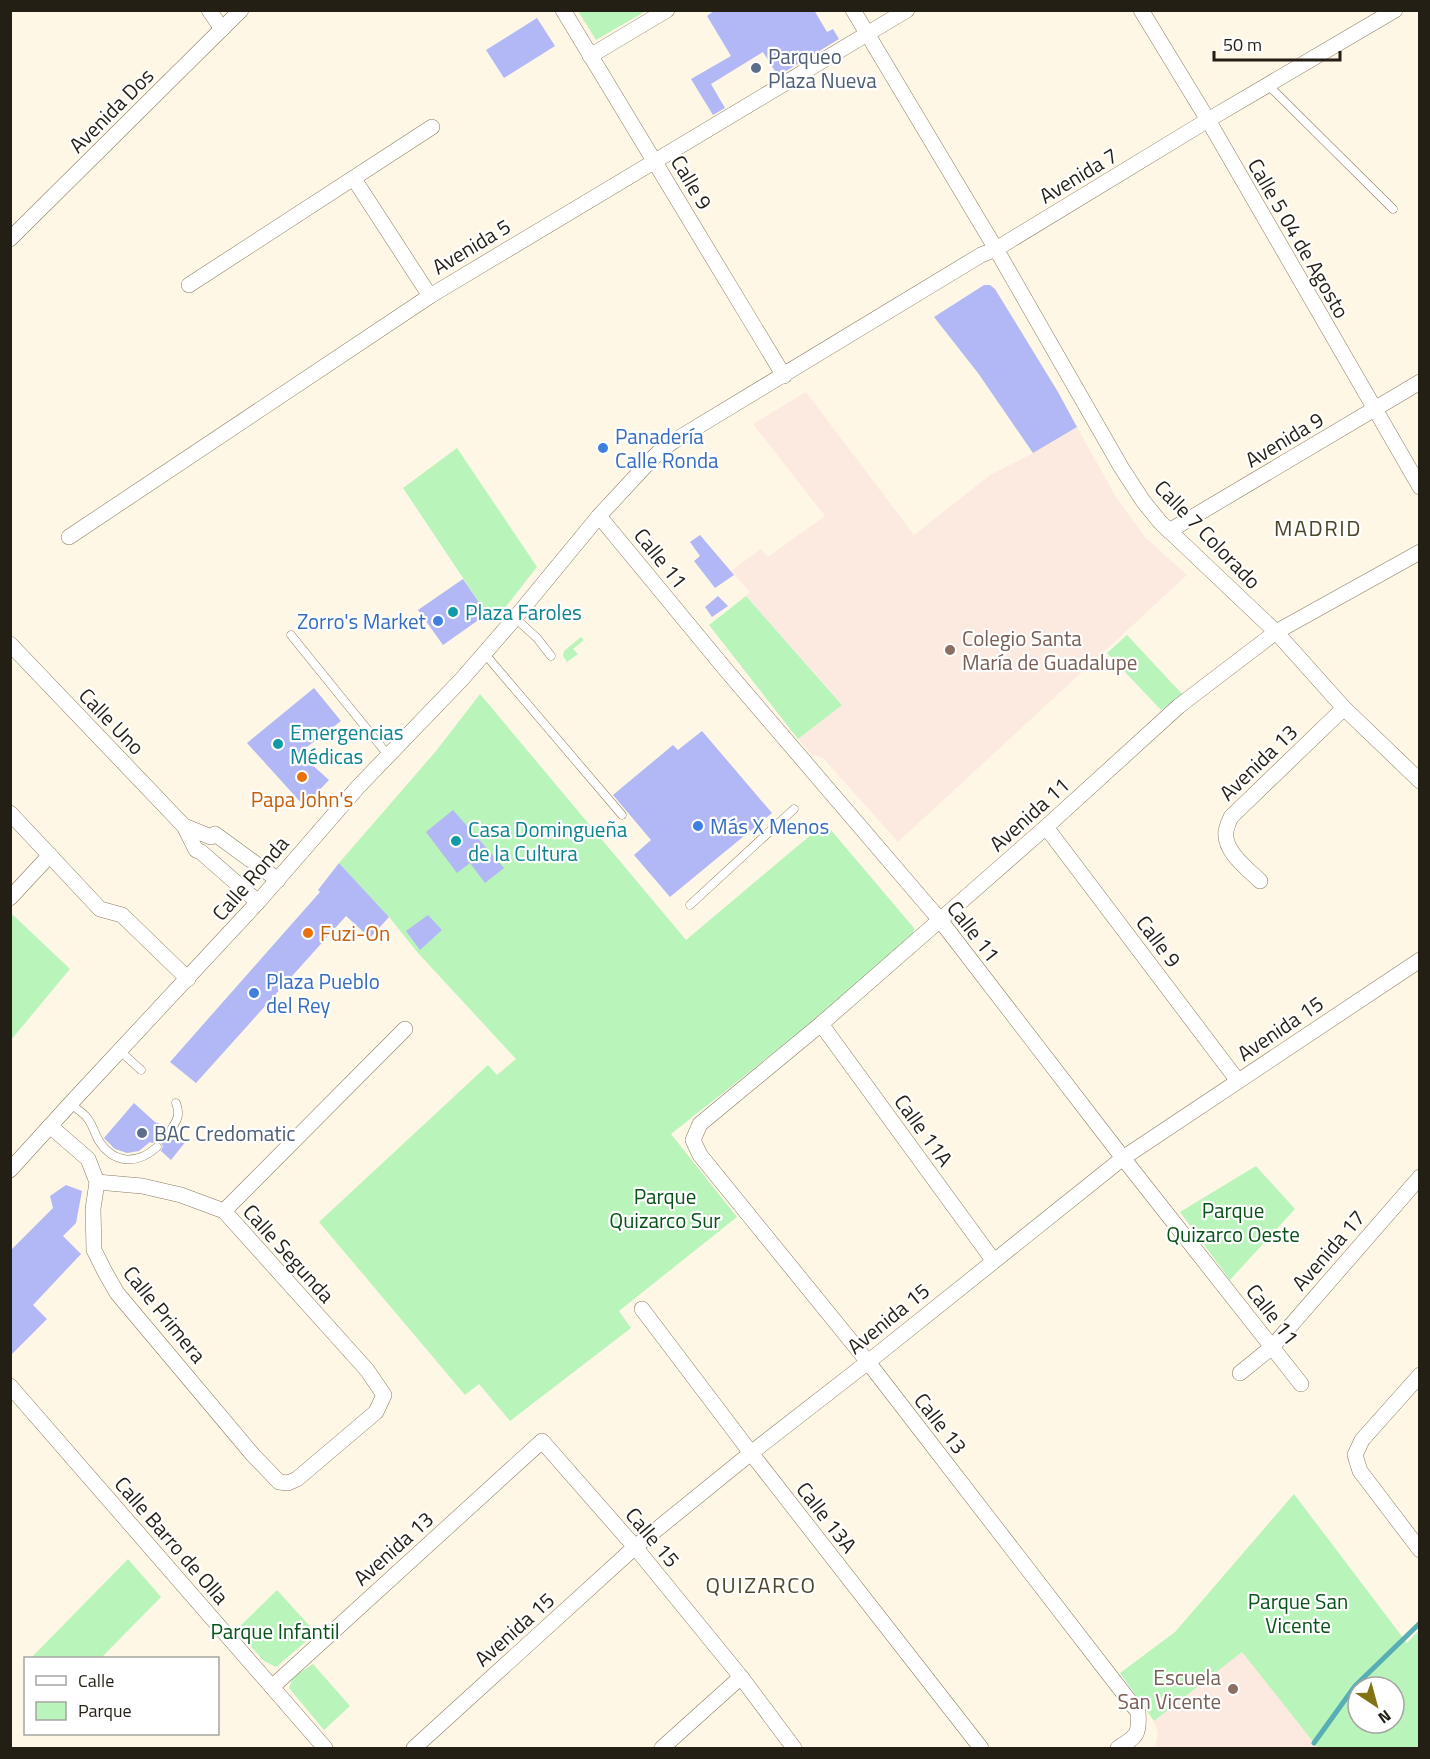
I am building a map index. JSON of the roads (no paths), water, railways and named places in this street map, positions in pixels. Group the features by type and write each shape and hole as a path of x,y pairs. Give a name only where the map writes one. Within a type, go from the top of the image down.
{"street":[{"path":"209,10 222,29"},
{"name":"Avenida Dos","path":"10,239 241,10"},
{"name":"Calle 9","path":"563,10 784,376"},
{"path":"590,56 667,10"},
{"name":"Calle 7 Colorado","path":"853,10 1143,501 1169,531 1276,632 1344,708 1419,781"},
{"name":"Avenida 5","path":"69,537 430,296 907,10"},
{"name":"Calle 5 04 de Agosto","path":"1141,10 1208,120 1419,487"},
{"name":"Avenida 7","path":"784,376 981,255 996,249 1395,10"},
{"path":"189,285 432,127"},
{"path":"354,179 430,296"},
{"name":"Calle Ronda","path":"10,1170 188,979 388,755 462,679 599,516 660,451 784,376"},
{"name":"Avenida 9","path":"1169,531 1419,382"},
{"name":"Calle 11","path":"599,516 726,670 940,920 1300,1384"},
{"name":"Avenida 11","path":"693,1140 700,1124 821,1024 1046,827 1179,706 1276,632 1419,552"},
{"name":"Calle Uno","path":"10,644 184,826 196,850 258,902"},
{"name":"Avenida 13","path":"1260,881 1232,852 1227,842 1226,832 1231,817 1344,708"},
{"path":"10,813 100,909 122,915 188,979"},
{"name":"Calle Uno","path":"184,826 211,837 215,834 278,880"},
{"name":"Calle 9","path":"1046,827 1238,1081"},
{"path":"10,898 50,855"},
{"name":"Avenida 15","path":"414,1749 635,1547 993,1260 1123,1158 1419,960"},
{"name":"Calle 11A","path":"821,1024 993,1260"},
{"path":"224,1211 405,1029"},
{"path":"50,1126 88,1159 97,1182"},
{"name":"Calle 13","path":"693,1140 700,1155 868,1362 1138,1712 1139,1724 1134,1738 1118,1749"},
{"name":"Avenida 17","path":"1240,1372 1272,1347 1419,1177"},
{"name":"Calle Segunda","path":"97,1182 142,1186 181,1195 224,1211 367,1370 384,1395"},
{"name":"Calle Primera","path":"97,1182 93,1209 94,1250 117,1293 279,1482 288,1483 297,1479 376,1413 384,1395"},
{"name":"Calle 13A","path":"642,1309 981,1749"},
{"path":"1419,1375 1362,1440 1355,1455 1360,1472 1419,1550"},
{"name":"Calle Barro de Olla","path":"10,1386 325,1749"},
{"name":"Avenida 13","path":"272,1687 542,1441"},
{"name":"Calle 15","path":"542,1441 635,1547 741,1677 794,1749"},
{"path":"663,1749 741,1677"}],"lane":[{"path":"1268,85 1393,208"},
{"path":"515,618 537,638 551,656"},
{"path":"291,635 388,755"},
{"path":"484,653 622,815"},
{"path":"690,905 794,809"},
{"path":"120,1051 141,1070"},
{"path":"172,1128 178,1119 179,1111 176,1103"},
{"path":"70,1104 87,1118 101,1143 114,1156 126,1160 137,1159 157,1148"}],"waterway":[{"path":"1314,1743 1355,1686 1420,1623"}],"place":[{"name":"Parqueo Plaza Nueva","path":"756,68"},
{"name":"Panadería Calle Ronda","path":"603,448"},
{"name":"Plaza Faroles","path":"453,612"},
{"name":"Zorro's Market","path":"438,621"},
{"name":"Colegio Santa María de Guadalupe","path":"950,650"},
{"name":"Emergencias Médicas","path":"278,744"},
{"name":"Papa John's","path":"302,777"},
{"name":"Más X Menos","path":"698,826"},
{"name":"Casa Domingueña de la Cultura","path":"456,841"},
{"name":"Fuzi-On","path":"308,933"},
{"name":"Plaza Pueblo del Rey","path":"254,993"},
{"name":"BAC Credomatic","path":"142,1133"},
{"name":"Escuela San Vicente","path":"1233,1689"}],"district":[{"name":"MADRID","path":"1318,528"},
{"name":"QUIZARCO","path":"761,1585"}],"park label":[{"name":"Parque Quizarco Sur","path":"665,1208"},
{"name":"Parque Quizarco Oeste","path":"1233,1222"},
{"name":"Parque San Vicente","path":"1298,1613"},
{"name":"Parque Infantil","path":"275,1631"}]}
